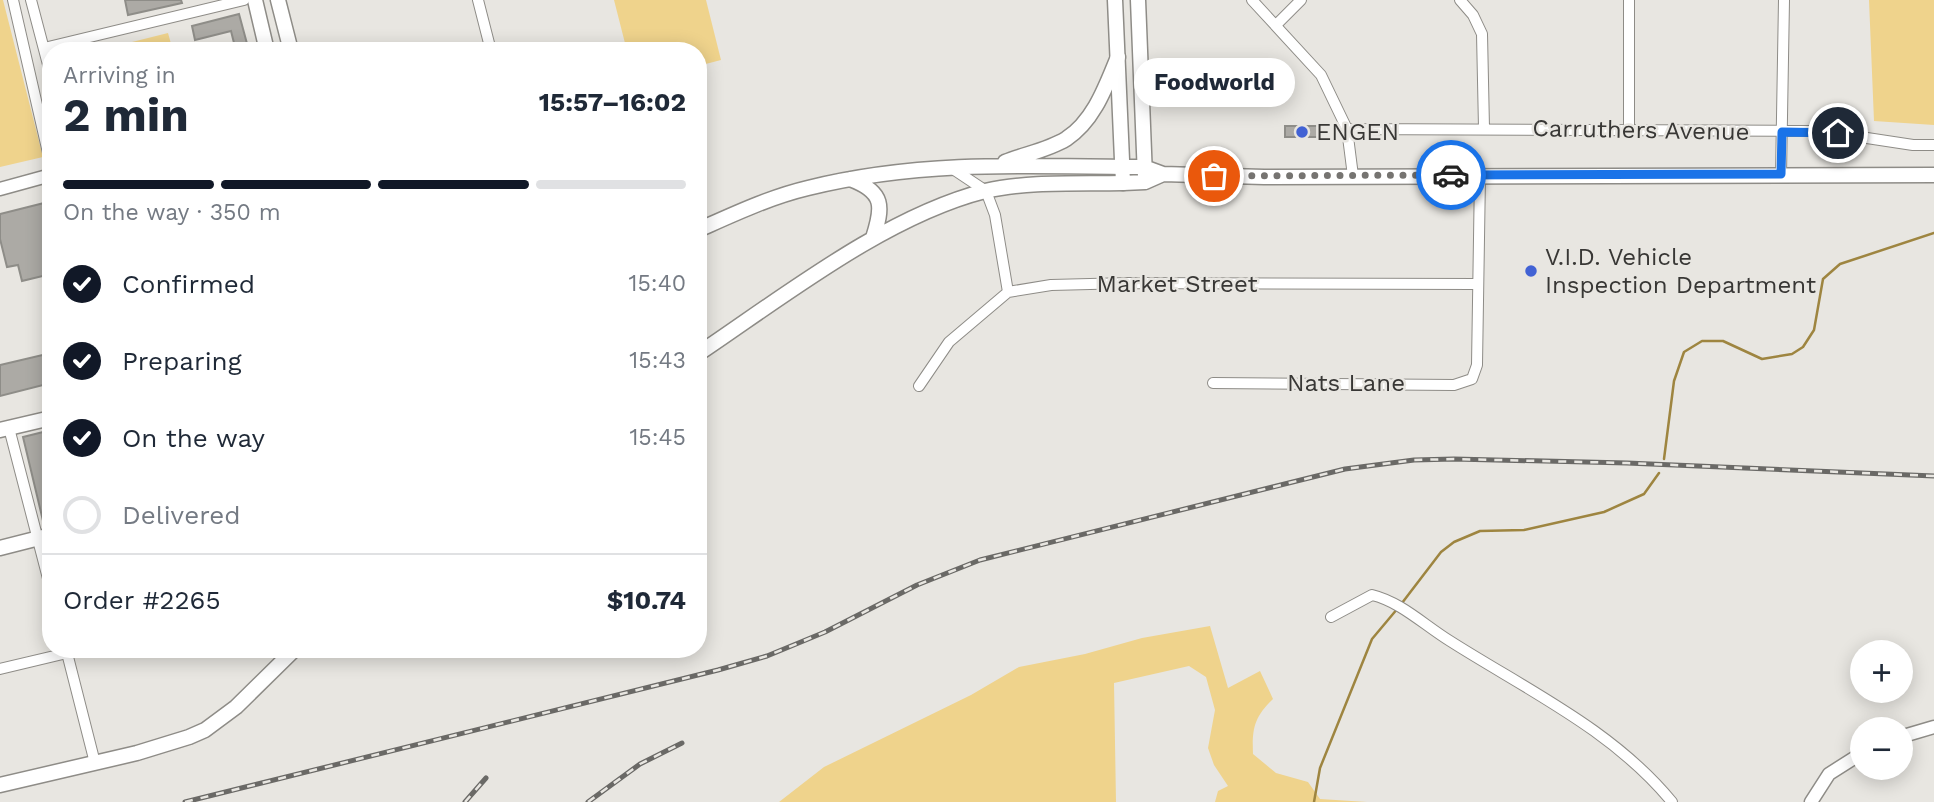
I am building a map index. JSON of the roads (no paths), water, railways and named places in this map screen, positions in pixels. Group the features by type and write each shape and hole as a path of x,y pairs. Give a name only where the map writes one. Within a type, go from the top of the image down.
{"main road":[{"path":"255,0 265,42"},
{"path":"278,0 288,42"},
{"path":"1115,0 1123,183"},
{"path":"1138,0 1145,183"},
{"path":"997,165 1058,142 1079,128 1099,100 1118,57"},
{"path":"707,226 745,209 806,188 898,170 997,165 1144,167 1163,174 1264,177 1934,175"},
{"path":"707,348 873,238 931,209 986,191 1027,186 1145,183 1163,174"},
{"path":"849,179 864,184 877,196 880,213 873,238"},
{"path":"4,429 42,420"},
{"path":"0,548 42,538"},
{"path":"0,785 171,744 205,730 236,707 286,658"}],"street":[{"path":"13,0 42,127"},
{"path":"31,0 42,42"},
{"path":"69,42 244,0"},
{"path":"478,0 489,42"},
{"path":"1252,0 1321,75 1347,129 1353,176"},
{"path":"1276,25 1301,0"},
{"path":"1460,0 1473,15 1482,34 1484,128"},
{"path":"1629,0 1629,129"},
{"path":"1781,174 1784,0"},
{"name":"Carruthers Avenue","path":"1347,129 1821,131 1913,145 1934,145"},
{"path":"919,386 949,342 1008,292 995,215 986,191 968,177 950,168"},
{"path":"1477,284 1480,175"},
{"path":"0,189 42,177"},
{"name":"Market Street","path":"1008,292 1051,285 1477,284"},
{"name":"Nats Lane","path":"1213,383 1467,382 1475,373 1477,284"},
{"path":"4,429 42,532"},
{"path":"1331,617 1372,595 1391,600 1447,640 1581,722 1633,760 1672,802"},
{"path":"0,669 42,658"},
{"path":"69,658 95,763"},
{"path":"1913,733 1934,727"},
{"path":"1811,802 1829,774 1850,761"}],"waterway":[{"path":"1664,459 1674,381 1684,352 1702,341 1723,341 1762,359 1792,354 1803,347 1814,330 1823,279 1840,264 1934,233"},
{"path":"1402,603 1441,552 1454,542 1480,531 1524,530 1604,512 1644,494 1659,473"},
{"path":"1314,802 1320,768 1372,639 1398,608"}],"railway":[{"path":"185,802 767,656 825,632 917,585 980,560 1345,469 1414,460 1454,459 1627,463 1934,476"},
{"path":"588,802 640,764 682,743"},
{"path":"465,802 486,778"}],"place":[{"name":"ENGEN","path":"1302,132"},
{"name":"Foodworld","path":"1214,176"},
{"name":"V.I.D. Vehicle Inspection Department","path":"1531,271"}]}
